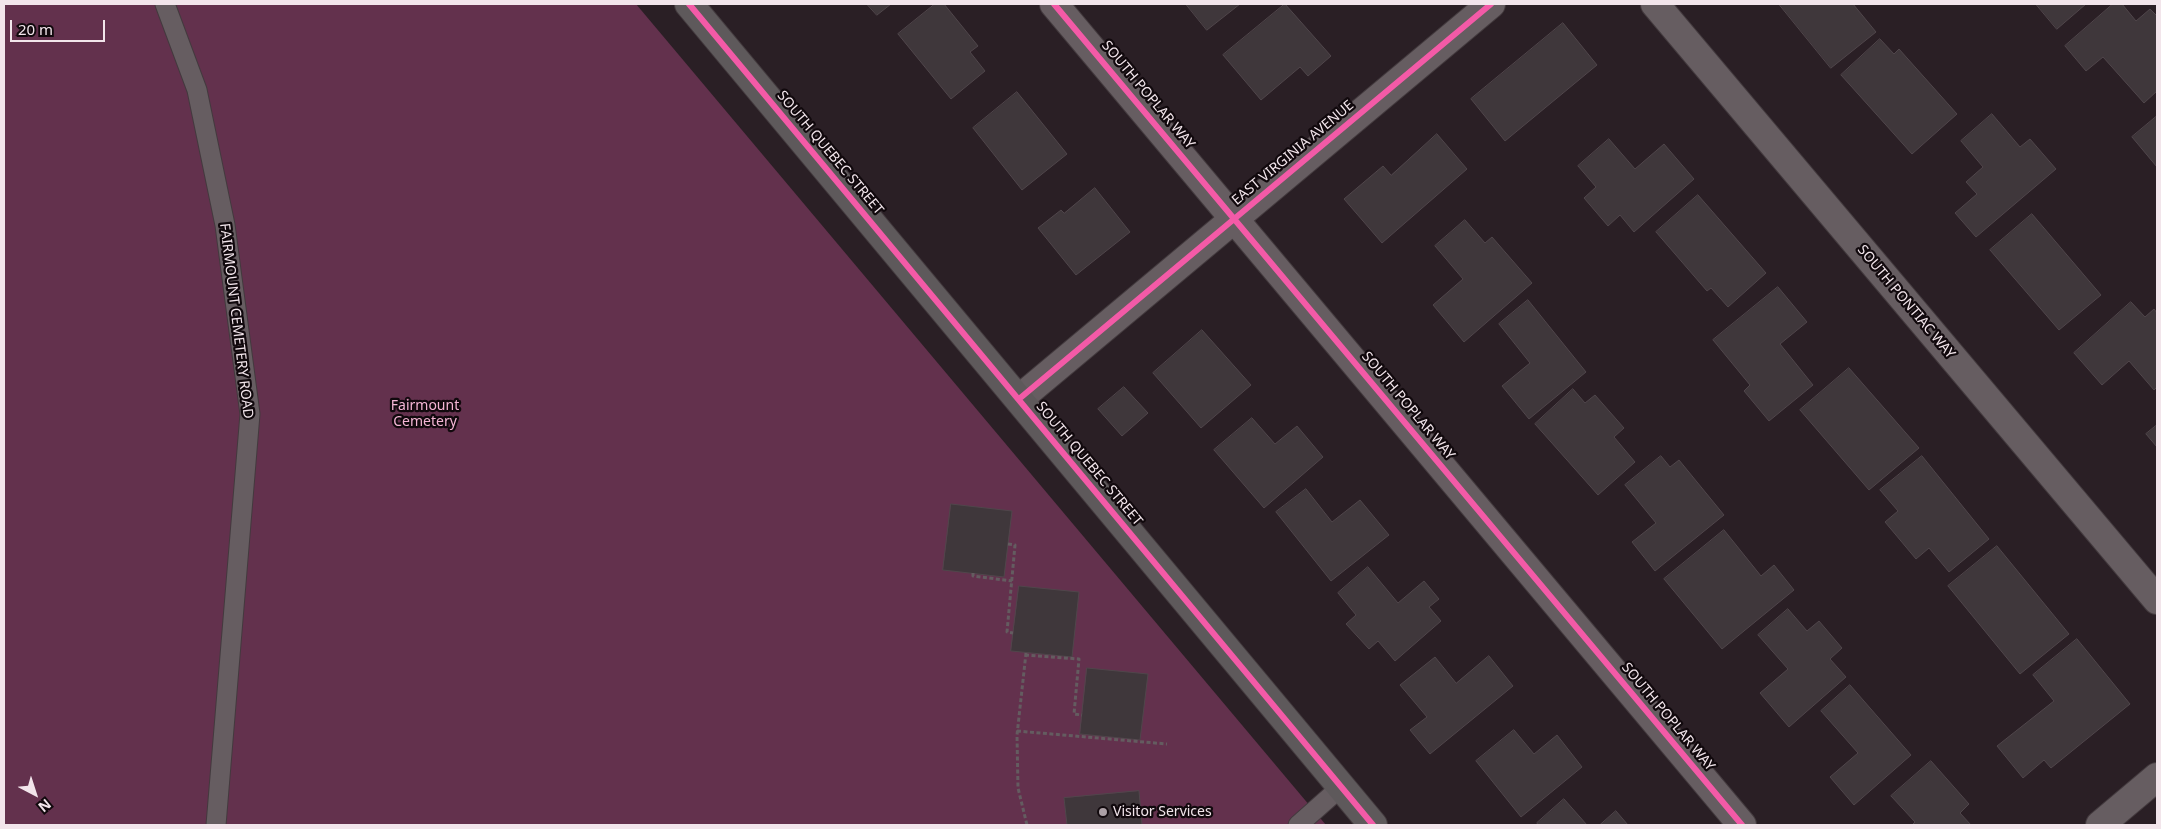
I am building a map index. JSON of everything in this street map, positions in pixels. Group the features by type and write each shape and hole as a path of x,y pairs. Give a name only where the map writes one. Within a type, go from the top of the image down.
{"main road":[{"name":"SOUTH QUEBEC STREET","path":"688,4 1373,825"}],"street":[{"name":"SOUTH POPLAR WAY","path":"1054,4 1742,825"},
{"name":"EAST VIRGINIA AVENUE","path":"1019,399 1491,4"},
{"name":"SOUTH PONTIAC WAY","path":"1655,4 2157,600"},
{"path":"2100,825 2157,778"}],"lane":[{"name":"FAIRMOUNT CEMETERY ROAD","path":"165,4 197,90 225,225 250,414 216,825"},
{"path":"1298,825 1341,787"}],"path":[{"path":"1008,544 1015,544 1007,632 1014,632"},
{"path":"973,573 973,576 1012,581"},
{"path":"1027,825 1018,788 1017,731 1025,654 1079,659 1074,714 1082,715"},
{"path":"1017,731 1167,744"}],"green space":[{"name":"Fairmount Cemetery","path":"4,4 636,4 1326,825 4,825"}],"building":[{"path":"867,4 891,4 877,15"},
{"path":"935,4 944,4 978,46 970,52 985,71 951,99 898,34"},
{"path":"1186,4 1240,4 1207,30"},
{"path":"1285,4 1331,56 1308,76 1300,67 1261,100 1223,55"},
{"path":"1779,4 1853,4 1876,32 1831,68"},
{"path":"2036,4 2086,4 2057,29"},
{"path":"2113,4 2122,4 2136,21 2150,9 2157,16 2157,91 2144,103 2103,57 2086,71 2065,46"},
{"path":"1563,23 1597,65 1505,141 1471,99"},
{"path":"1880,39 1894,54 1899,49 1957,114 1912,154 1841,75"},
{"path":"1017,92 1067,154 1022,190 973,128"},
{"path":"1992,114 2020,147 2030,139 2056,169 1976,237 1955,213 1977,194 1966,182 1983,167 1961,141"},
{"path":"2157,116 2157,167 2132,137"},
{"path":"1437,134 1467,169 1382,243 1344,199 1383,166 1391,175"},
{"path":"1609,139 1635,169 1664,144 1694,179 1634,232 1620,215 1608,226 1584,198 1596,187 1578,166"},
{"path":"1095,188 1130,232 1076,275 1038,228 1061,210 1064,213"},
{"path":"1698,195 1766,273 1728,307 1711,288 1707,291 1656,232"},
{"path":"2032,214 2101,295 2059,330 1990,250"},
{"path":"1465,220 1485,243 1492,237 1532,283 1464,342 1433,305 1463,279 1435,246"},
{"path":"1778,287 1807,322 1780,344 1813,385 1769,421 1744,391 1750,385 1713,340"},
{"path":"1528,300 1586,372 1529,419 1502,386 1530,363 1499,324"},
{"path":"2131,302 2145,317 2154,309 2157,313 2157,387 2154,390 2129,361 2102,385 2074,353"},
{"path":"1202,330 1251,385 1201,428 1153,373"},
{"path":"1849,368 1919,448 1869,490 1800,410"},
{"path":"1124,387 1148,413 1122,436 1098,409"},
{"path":"1573,389 1585,403 1595,395 1624,428 1614,437 1635,462 1598,495 1535,424"},
{"path":"1252,418 1275,444 1297,426 1323,457 1264,508 1214,450"},
{"path":"2157,425 2157,447 2146,434"},
{"path":"1661,456 1670,467 1679,460 1724,515 1655,571 1632,542 1656,523 1625,485"},
{"path":"1922,456 1989,539 1949,572 1929,548 1916,559 1885,522 1898,511 1880,490"},
{"path":"1306,489 1332,522 1360,500 1389,535 1331,581 1276,512"},
{"path":"951,504 1012,511 1004,577 943,570"},
{"path":"1724,530 1761,576 1774,565 1794,590 1722,649 1664,579"},
{"path":"1997,546 2069,634 2020,674 1948,586"},
{"path":"1368,567 1398,603 1424,581 1439,599 1429,607 1441,621 1395,661 1378,641 1369,649 1346,624 1356,615 1338,593"},
{"path":"1019,586 1079,592 1072,657 1011,651"},
{"path":"1788,609 1807,631 1819,621 1842,648 1830,659 1846,677 1789,727 1760,693 1788,669 1758,635"},
{"path":"2077,639 2130,704 2051,768 2044,760 2023,778 1997,746 2054,701 2033,675"},
{"path":"1489,656 1513,686 1430,754 1410,730 1427,717 1400,685 1435,657 1456,683"},
{"path":"1087,668 1148,674 1140,740 1080,734"},
{"path":"1850,685 1911,755 1854,805 1830,777 1858,753 1821,711"},
{"path":"1514,730 1534,754 1557,735 1582,767 1521,817 1476,761"},
{"path":"1931,761 1969,804 1960,813 1971,825 1912,825 1915,822 1891,796"},
{"name":"Visitor Services","path":"1139,791 1142,825 1067,825 1064,798"},
{"path":"1564,799 1587,825 1538,825 1537,823"},
{"path":"1616,811 1628,825 1600,825"}],"cycle path":[{"path":"689,4 1373,825"},
{"path":"1054,4 1742,825"},
{"path":"1019,399 1491,4"}],"place":[{"name":"Visitor Services","path":"1103,812"}]}
